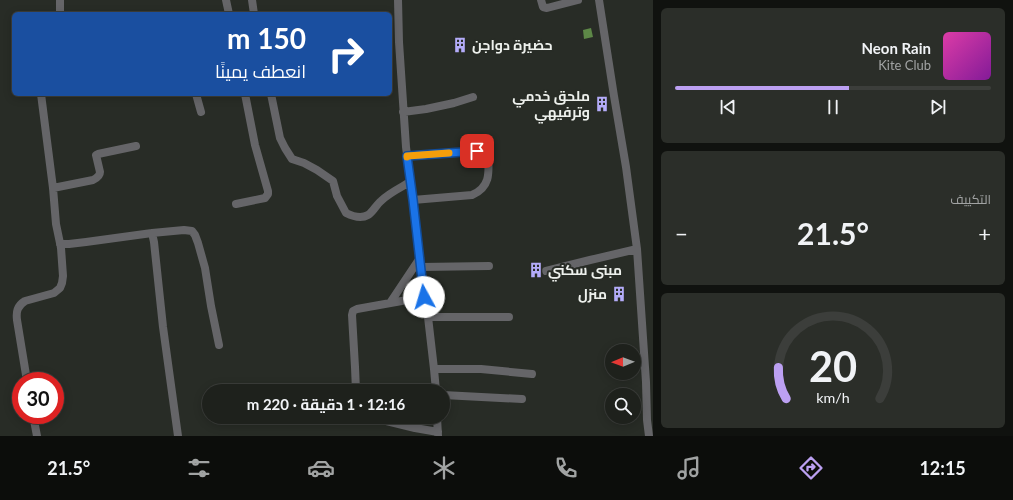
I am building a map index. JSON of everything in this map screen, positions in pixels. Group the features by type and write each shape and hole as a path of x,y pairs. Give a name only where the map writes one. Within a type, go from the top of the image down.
{"street":[{"path":"60,0 60,12"},
{"path":"226,0 229,12"},
{"path":"252,0 254,12"},
{"path":"398,0 403,112 407,156 435,384"},
{"path":"541,0 543,6 547,8 578,0"},
{"path":"599,0 626,167 637,249 650,421 649,436"},
{"path":"26,372 16,314 18,308 25,301 54,293 60,288 63,276 41,96"},
{"path":"197,96 201,112"},
{"path":"236,204 265,198 268,194 255,145 245,96"},
{"path":"271,96 280,138 292,159 318,170 333,181 337,196 346,213 354,216 368,215 380,201 410,182"},
{"path":"403,112 454,103 473,97"},
{"path":"53,188 97,178 100,175 100,172 96,155 136,146"},
{"path":"407,156 477,151 486,152 488,154 488,178 484,186 478,192 472,195 413,200"},
{"path":"60,244 81,243 152,233 187,230 192,232 195,235 205,268 219,344"},
{"path":"152,233 178,436"},
{"path":"546,271 637,249"},
{"path":"390,303 420,258"},
{"path":"421,267 490,266"},
{"path":"356,384 353,311 424,297"},
{"path":"428,317 509,317"},
{"path":"434,369 481,369 532,374"},
{"path":"450,395 522,399"},
{"path":"35,424 37,436"},
{"path":"399,424 438,434 437,424"}],"shaded area":[{"path":"591,28 593,37 584,39 583,30"}],"slow traffic":[{"path":"407,157 449,153"}],"place":[{"name":"حضيرة دواجن","path":"460,45"},
{"name":"ملحق خدمي وترفيهي","path":"602,104"},
{"name":"مبنى سكني","path":"536,270"},
{"name":"منزل","path":"619,294"}],"route":[{"path":"424,297 407,156 477,151"}]}
